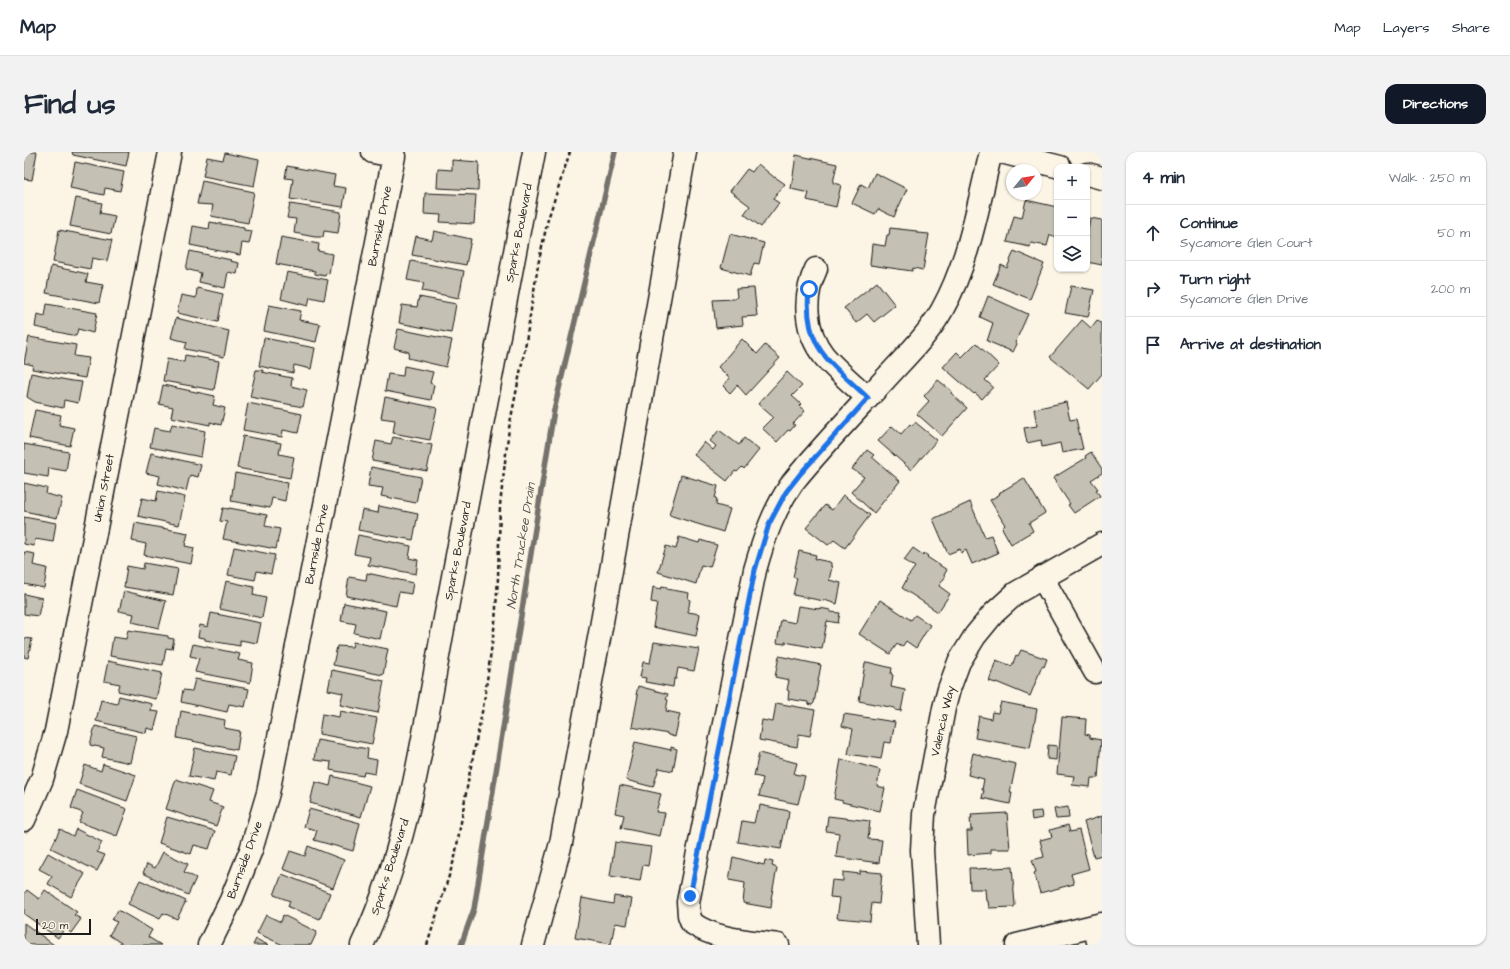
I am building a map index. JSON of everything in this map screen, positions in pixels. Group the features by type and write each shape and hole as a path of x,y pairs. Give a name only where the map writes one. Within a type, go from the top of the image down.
{"street":[{"name":"Union Street","path":"24,820 42,779 56,731 170,152"},
{"name":"Burnside Drive","path":"210,945 232,900 251,850 268,793 394,156 373,152"},
{"name":"Sparks Boulevard","path":"362,945 386,885 407,815 534,152"},
{"path":"533,945 562,835 685,152"},
{"path":"778,945 718,936 686,927 689,912 688,902 755,570 764,538 774,514 793,482 932,326 948,298 955,284 967,250 991,152"},
{"path":"1001,152 1054,165"},
{"path":"1090,175 1102,178"},
{"path":"816,269 809,289 808,298 808,317 813,337 824,355 868,398"},
{"name":"Valencia Way","path":"928,945 922,850 924,814 949,688 959,662 975,636 993,614 1016,593 1102,544"},
{"path":"1042,577 1095,672"},
{"path":"1017,945 1098,932"}],"path":[{"path":"427,945 455,857 484,702 495,622 500,505 508,428 524,355 538,265 548,219 570,152"}],"building":[{"path":"24,152 37,152 32,180 24,179"},
{"path":"72,152 129,152 126,166 73,155"},
{"path":"225,153 259,160 254,186 203,176 207,157 223,160"},
{"path":"796,155 837,164 833,183 841,185 836,207 807,200 809,193 791,189"},
{"path":"452,160 479,162 478,190 437,188 438,169 452,170"},
{"path":"75,162 124,172 120,191 105,188 104,195 70,188"},
{"path":"758,164 785,184 773,199 779,203 761,227 744,214 750,206 730,191 747,169 752,172"},
{"path":"287,166 335,175 333,186 346,188 343,207 290,199 293,179 285,178"},
{"path":"875,173 907,189 894,217 878,209 875,214 852,203 861,184 868,188"},
{"path":"202,181 254,192 248,223 211,216 213,205 197,204"},
{"path":"425,193 476,195 474,224 440,222 441,215 424,214"},
{"path":"76,198 102,203 100,213 115,216 111,234 70,226"},
{"path":"1026,200 1054,206 1054,236 1050,235 1047,246 1031,243 1030,247 1007,242 1014,216 1022,218"},
{"path":"290,204 341,212 338,233 324,231 323,237 315,237 294,233 296,219 287,218"},
{"path":"1090,218 1102,220 1102,265 1090,263"},
{"path":"210,222 244,228 244,230 252,231 249,244 242,243 240,255 190,245 193,226 209,229"},
{"path":"890,228 929,234 923,270 913,268 912,271 870,265 872,244 885,246"},
{"path":"59,230 112,240 107,261 92,258 90,269 53,262"},
{"path":"434,231 471,239 466,265 412,255 416,236 432,240"},
{"path":"730,234 764,243 759,264 754,263 750,276 721,268"},
{"path":"281,237 319,244 318,251 332,254 329,274 326,273 325,276 315,274 315,271 276,264"},
{"path":"190,251 239,263 237,274 228,272 225,288 199,282 201,273 186,269"},
{"path":"1014,251 1044,264 1030,299 993,284 1001,265 1007,268"},
{"path":"411,261 464,271 459,298 422,291 424,283 407,280"},
{"path":"51,266 88,274 86,282 103,285 99,303 46,293"},
{"path":"287,272 328,280 324,300 310,297 308,306 281,299"},
{"path":"877,282 895,305 874,322 867,314 856,323 844,308"},
{"path":"1071,286 1094,290 1088,317 1065,313"},
{"path":"197,288 223,294 218,322 177,313 181,295 196,298"},
{"path":"754,288 757,316 742,317 743,325 716,328 713,300 734,299 737,297 736,289"},
{"path":"988,296 1028,314 1015,343 1017,344 1013,352 987,341 993,323 980,317"},
{"path":"419,297 456,304 451,333 399,323 402,305 417,307"},
{"path":"47,304 97,313 93,333 78,329 76,336 35,327 37,314 45,316"},
{"path":"269,305 301,311 299,320 320,324 316,342 264,331"},
{"path":"176,318 229,331 224,357 185,349 187,342 171,338"},
{"path":"1082,320 1091,328 1097,320 1102,324 1102,374 1089,389 1050,357"},
{"path":"398,329 452,340 446,367 408,358 409,352 394,348"},
{"path":"29,337 76,345 74,356 89,358 85,378 32,369 33,365 24,363"},
{"path":"264,338 315,348 311,369 294,365 293,373 259,366"},
{"path":"742,339 757,354 765,345 780,358 746,395 737,385 730,393 723,386 730,378 718,367"},
{"path":"976,343 999,365 985,380 993,387 982,399 975,393 974,394 943,367 957,352 962,357"},
{"path":"185,355 219,361 214,390 163,381 167,359 184,362"},
{"path":"404,366 433,372 430,383 434,385 431,400 385,391 388,374 403,376"},
{"path":"256,370 263,370 262,372 292,378 291,386 307,390 303,407 250,397"},
{"path":"787,372 802,386 792,396 801,404 799,406 805,411 793,424 795,425 790,431 788,430 777,442 762,428 773,417 758,404"},
{"path":"31,373 82,382 78,403 64,400 63,408 35,402 27,397"},
{"path":"938,380 952,391 951,393 967,408 942,436 917,414 929,401 924,396"},
{"path":"163,385 215,396 213,405 225,408 221,425 210,422 210,425 171,417 173,407 159,404"},
{"path":"385,397 437,408 430,440 393,433 395,420 381,418"},
{"path":"1066,402 1070,420 1076,419 1083,449 1062,453 1060,443 1042,447 1041,440 1027,443 1024,428 1037,426 1034,409"},
{"path":"248,403 302,414 298,433 283,430 282,437 243,430"},
{"path":"35,410 61,415 59,425 74,428 70,446 29,438"},
{"path":"915,422 937,440 911,470 878,441 892,426 901,434 910,424 912,426"},
{"path":"172,424 205,431 201,457 150,447 154,428 170,431"},
{"path":"719,430 739,445 744,438 759,450 744,469 742,467 737,472 735,471 727,481 694,455 704,442 713,450 716,446 710,441"},
{"path":"243,436 281,443 279,454 294,457 290,478 237,468"},
{"path":"393,437 432,445 427,471 372,461 376,441 391,444"},
{"path":"24,444 69,452 66,471 49,468 48,477 24,473"},
{"path":"867,450 874,455 872,457 900,481 874,513 851,492 864,477 852,469"},
{"path":"1091,452 1102,469 1102,473 1091,480 1098,489 1096,490 1100,496 1074,513 1068,505 1070,504 1053,478 1086,458 1085,456"},
{"path":"151,453 201,465 198,477 190,475 186,491 158,484 160,476 146,473"},
{"path":"371,467 421,477 416,503 381,496 383,488 368,486"},
{"path":"235,473 288,483 285,501 272,498 270,508 231,501"},
{"path":"681,475 718,486 715,498 717,499 716,505 730,509 723,532 669,515"},
{"path":"1024,478 1045,513 1029,523 1033,531 1011,544 1002,528 1005,525 990,500"},
{"path":"24,483 47,488 46,494 62,498 57,518 24,511"},
{"path":"158,491 185,497 179,525 138,516 142,498 156,501"},
{"path":"843,495 870,515 845,548 834,540 828,545 806,528 825,505 832,510"},
{"path":"970,502 985,537 991,535 998,553 972,564 966,550 961,553 960,549 948,554 933,519"},
{"path":"379,506 418,514 413,540 358,530 362,510 378,513"},
{"path":"223,508 267,515 265,526 280,529 276,549 223,539 227,522 220,521"},
{"path":"24,517 56,523 53,542 35,539 34,546 24,544"},
{"path":"135,523 188,533 185,546 194,548 191,564 144,555 146,544 132,541"},
{"path":"358,535 411,546 409,558 418,560 416,574 368,565 370,557 354,554"},
{"path":"679,537 699,543 700,540 717,545 710,567 701,565 696,584 658,572 666,546 676,549"},
{"path":"234,547 275,555 271,574 257,571 255,580 228,575"},
{"path":"913,548 923,555 924,553 928,556 927,557 947,570 944,575 945,577 939,586 950,594 938,612 902,588 906,579 915,567 904,560"},
{"path":"799,551 816,555 815,559 831,563 832,567 829,580 841,583 837,604 824,600 793,595 797,578 793,577"},
{"path":"24,552 35,554 33,565 47,568 44,588 24,584"},
{"path":"144,563 178,569 173,595 124,587 127,566 143,569"},
{"path":"367,573 413,583 411,594 399,592 396,606 346,596 349,577 366,580"},
{"path":"226,581 254,587 253,595 266,598 262,618 220,609"},
{"path":"662,586 667,587 667,589 689,593 688,599 690,600 688,612 700,614 696,636 653,627 657,603 651,602 653,587 661,589"},
{"path":"124,591 166,601 159,628 132,622 134,614 119,611"},
{"path":"24,594 42,598 38,616 24,614"},
{"path":"880,600 911,620 915,615 930,625 916,648 906,641 902,647 897,644 890,654 859,634"},
{"path":"344,603 386,611 380,639 354,633 356,624 341,621"},
{"path":"798,606 831,610 830,612 840,613 838,623 827,621 822,649 785,642 785,644 777,643 781,620 795,623"},
{"path":"211,613 261,623 257,643 240,640 240,646 205,640 205,638 198,637 200,625 208,627"},
{"path":"128,630 168,636 168,638 174,639 172,649 166,648 163,665 110,656 113,637 126,639"},
{"path":"24,638 32,639 28,658 24,657"},
{"path":"353,642 388,649 383,675 333,665 337,646 352,647"},
{"path":"654,642 699,649 694,671 678,668 673,687 645,682 646,678 640,677 643,662 650,663"},
{"path":"193,644 240,654 238,660 253,663 250,683 195,672 199,658 190,656"},
{"path":"1021,650 1047,659 1044,667 1042,666 1030,696 996,682 989,681 996,660 1012,666 1016,655 1018,656"},
{"path":"779,656 821,665 814,703 812,705 808,704 808,702 788,699 789,691 787,690 789,680 775,677"},
{"path":"108,661 162,673 156,699 118,691 120,684 104,681"},
{"path":"867,662 892,668 891,674 893,675 891,687 905,690 901,711 895,710 895,708 859,701 865,663"},
{"path":"332,670 384,681 378,713 340,705 343,693 328,690"},
{"path":"195,679 249,689 245,707 229,704 227,712 181,702 183,690 192,691"},
{"path":"638,686 668,694 666,699 668,700 666,711 680,714 675,737 668,734 632,727 638,695 636,695"},
{"path":"119,696 152,704 151,711 159,712 154,730 147,728 146,733 96,721 101,700 117,704"},
{"path":"1001,702 1037,709 1030,748 975,738 979,716 991,719 992,712 998,713"},
{"path":"776,703 815,710 810,736 799,734 797,747 759,740 762,720 773,722"},
{"path":"181,711 225,720 224,728 240,731 237,750 177,738"},
{"path":"340,711 377,718 372,744 319,734 322,714 339,717"},
{"path":"844,714 895,722 891,743 884,742 881,759 848,754 853,729 842,726"},
{"path":"1062,717 1086,719 1085,734 1090,735 1090,738 1101,740 1098,778 1091,778 1090,787 1072,785 1074,776 1057,774"},
{"path":"95,726 136,736 130,763 102,757 104,748 90,745"},
{"path":"317,740 368,749 367,758 377,760 375,774 364,772 363,776 330,770 331,762 314,760"},
{"path":"635,742 671,750 671,747 677,749 673,771 659,768 653,787 626,780"},
{"path":"1048,745 1057,746 1056,760 1047,759"},
{"path":"195,748 235,756 231,775 216,772 214,781 189,776"},
{"path":"759,753 797,763 794,774 805,776 798,804 759,796 763,778 754,776"},
{"path":"973,753 1016,764 1010,793 1012,793 1010,804 982,798 984,779 968,775"},
{"path":"841,759 880,770 877,786 885,788 880,811 834,799"},
{"path":"103,764 136,775 127,801 79,784 85,765 101,771"},
{"path":"332,776 370,786 361,817 310,803 315,782 330,786"},
{"path":"176,779 213,791 209,802 223,807 216,826 166,809"},
{"path":"620,785 661,794 656,812 665,813 660,836 621,828 624,815 615,813"},
{"path":"77,790 127,809 117,836 79,822 83,813 71,808"},
{"path":"760,805 789,811 781,849 738,842 742,821 754,823 757,810 759,811"},
{"path":"1068,807 1069,818 1056,819 1054,809"},
{"path":"309,809 360,823 353,851 314,840 317,830 304,827"},
{"path":"1041,811 1042,818 1032,820 1031,812"},
{"path":"1007,813 1010,849 991,849 991,853 968,855 967,831 972,831 971,815"},
{"path":"828,816 870,821 868,839 882,840 879,863 836,857 839,833 826,831"},
{"path":"1102,816 1102,855 1094,857 1084,822"},
{"path":"167,817 215,831 209,849 194,845 191,854 159,843"},
{"path":"1068,825 1070,832 1079,830 1089,869 1071,874 1074,884 1040,893 1032,860 1044,857 1040,840 1052,837 1050,830"},
{"path":"60,829 73,836 76,829 102,842 97,852 105,855 97,871 51,848"},
{"path":"615,842 651,847 648,866 643,865 640,881 610,876"},
{"path":"308,846 344,860 333,888 283,869 290,851 305,856"},
{"path":"163,852 188,864 184,872 196,878 188,895 143,873 147,864 155,868"},
{"path":"48,853 85,874 71,897 48,884 52,876 39,869"},
{"path":"733,857 764,865 765,860 773,862 772,866 777,868 771,899 771,908 743,903 745,883 729,880"},
{"path":"1012,867 1014,907 989,908 988,901 986,901 985,889 970,889 969,868"},
{"path":"860,871 882,873 879,904 872,903 870,921 837,918 840,898 830,897 832,880 843,881 843,872 860,874"},
{"path":"282,874 330,893 320,919 288,907 290,901 274,895"},
{"path":"140,880 186,901 177,919 163,913 160,919 128,904"},
{"path":"27,890 39,899 45,890 77,912 74,915 81,919 71,933 65,928 58,938 24,914 24,894"},
{"path":"614,896 632,899 627,925 615,923 611,944 575,938 582,898 613,904"},
{"path":"118,910 152,930 148,937 161,945 124,945 109,935 117,922 112,920"},
{"path":"266,915 281,922 283,915 317,932 311,945 283,945 257,933"},
{"path":"24,923 54,945 24,945"},
{"path":"256,939 268,945 253,945"}],"waterway":[{"name":"North Truckee Drain","path":"461,945 474,909 554,410 615,152"}],"route":[{"path":"690,896 755,570 769,524 793,482 868,398 830,362 813,337 808,317 809,289"}]}
